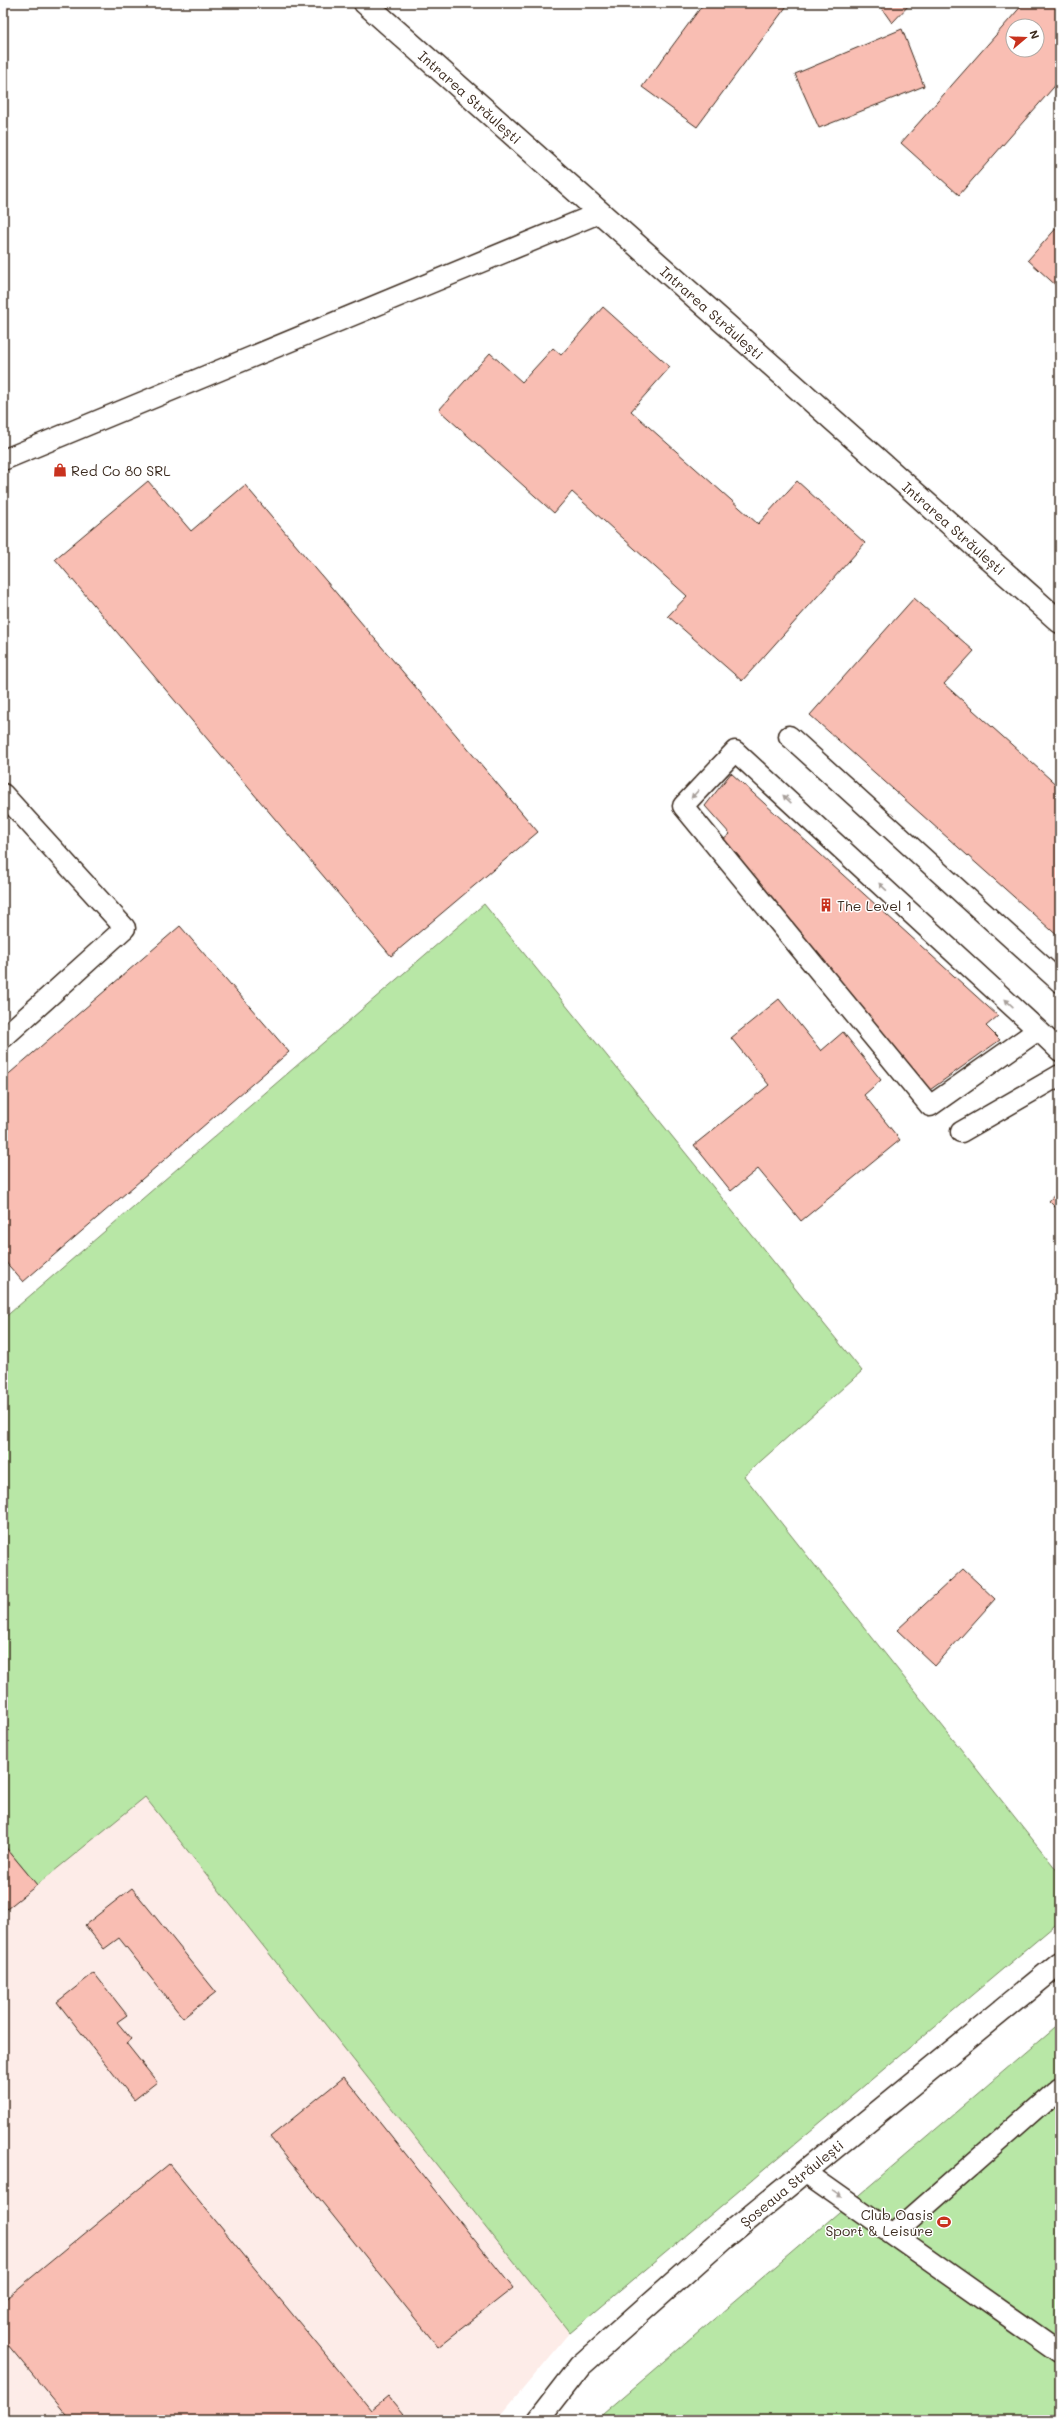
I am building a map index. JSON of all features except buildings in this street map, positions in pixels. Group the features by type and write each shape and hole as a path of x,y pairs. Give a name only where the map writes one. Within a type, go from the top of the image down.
{"street":[{"name":"Intrarea Străulești","path":"365,3 1060,622"},
{"name":"Șoseaua Străulești","path":"538,2420 580,2366 723,2239 1060,1963"}],"lane":[{"path":"3,460 599,213"},
{"path":"789,736 1060,982"},
{"path":"1038,1030 930,1106 683,806 734,751 1060,1050"},
{"path":"3,794 125,928 3,1038"},
{"path":"961,1132 1060,1075"},
{"path":"893,2234 1060,2087"},
{"path":"806,2172 1060,2352"}],"shaded area":[{"path":"145,1797 570,2333 497,2420 3,2420 3,1912"}],"green space":[{"path":"484,904 862,1371 744,1476 1060,1874 1060,1921 570,2333 145,1797 37,1885 3,1844 3,1319"},
{"name":"Club Oasis Sport & Leisure","path":"1060,2023 1060,2420 596,2420"}],"place":[{"name":"Red Co 80 SRL","path":"60,470"},
{"name":"The Level 1","path":"826,905"},
{"name":"Club Oasis Sport & Leisure","path":"944,2222"}]}
